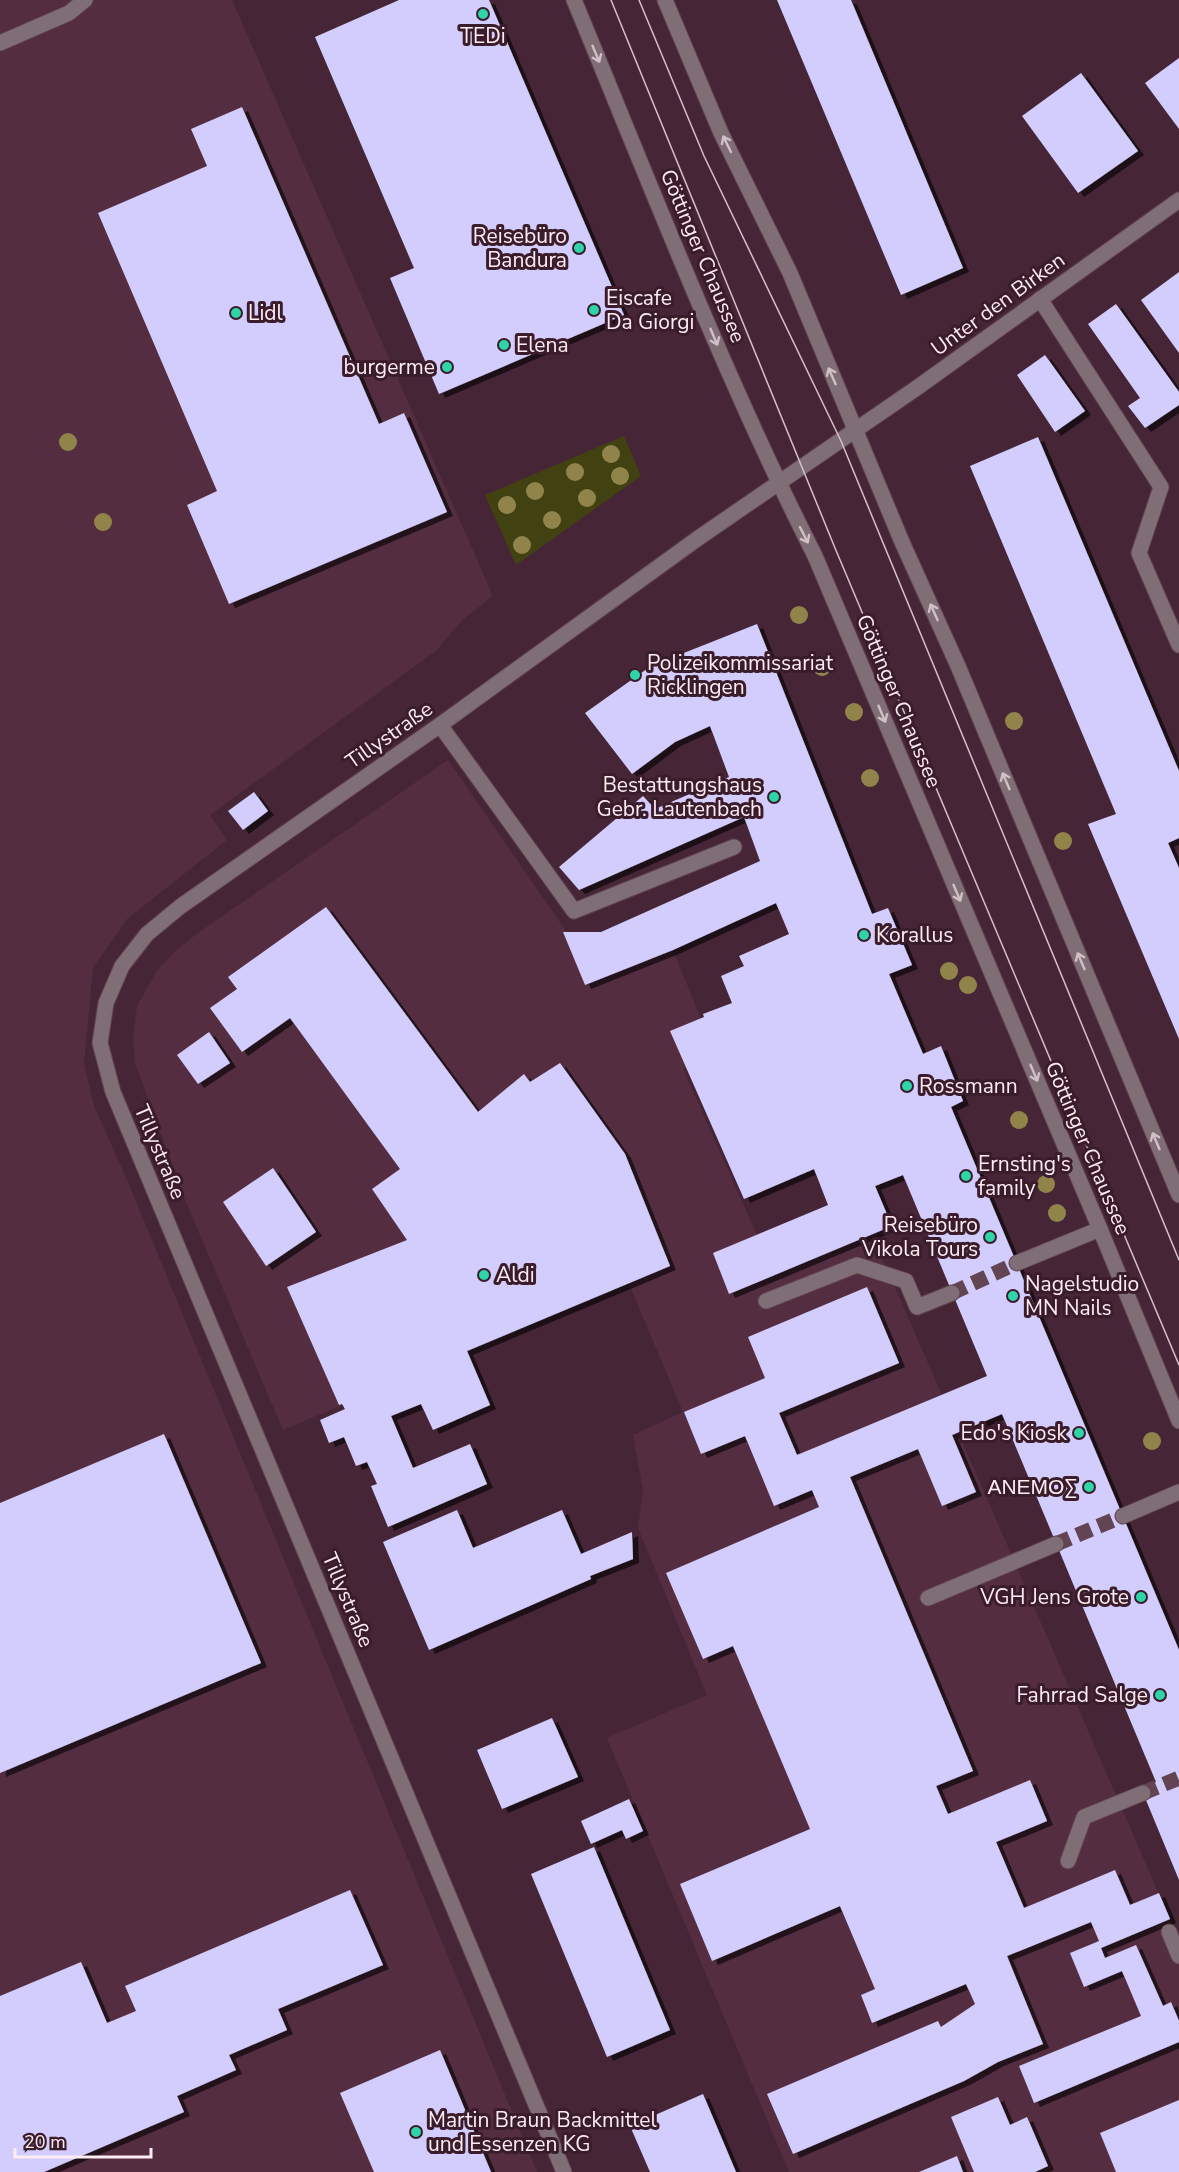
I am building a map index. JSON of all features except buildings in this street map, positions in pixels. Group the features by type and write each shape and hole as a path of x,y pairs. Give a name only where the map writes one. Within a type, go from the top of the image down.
{"street":[{"path":"0,43 69,13 85,0"},
{"name":"Göttinger Chaussee","path":"574,0 742,406 820,567 1179,1421"},
{"path":"665,0 721,133 790,273 902,542 958,666 1179,1195"},
{"name":"Unter den Birken","path":"841,441 1179,200"},
{"path":"1041,299 1161,487 1139,553 1179,645"},
{"name":"Tillystraße","path":"564,2172 112,1092 100,1043 106,1003 122,966 147,934 181,906 440,725 697,538 841,441"},
{"path":"440,725 574,911 734,847"},
{"path":"1017,1263 1100,1229"},
{"path":"766,1301 857,1265 906,1281 917,1307 952,1293"},
{"path":"1123,1516 1179,1492"},
{"path":"928,1598 1056,1544"},
{"path":"1068,1861 1084,1817 1143,1792"},
{"path":"1169,1932 1179,1956"}],"shaded area":[{"path":"0,0 232,0 493,596 462,620 437,650 210,815 227,840 127,919 93,968 84,1063 94,1106 128,1182 537,2172 0,2172"},
{"path":"624,436 641,476 516,565 485,495"},
{"path":"448,760 564,928 585,984 673,950 715,1054 683,1069 757,1235 875,1186 892,1226 874,1239 1179,1940 1179,2172 789,2172 607,1738 707,1695 638,1528 643,1490 633,1435 683,1412 629,1284 283,1430 188,1207 135,1063 133,1040 137,1006 157,971 174,952 198,933"}],"tunnel":[{"path":"952,1293 1017,1263"},
{"path":"1056,1544 1123,1516"},
{"path":"1143,1793 1179,1778"}],"tram line":[{"path":"611,0 835,548 1179,1365"},
{"path":"639,0 704,156 841,441 1179,1260"}],"place":[{"name":"TEDi","path":"483,14"},
{"name":"Reisebüro Bandura","path":"579,248"},
{"name":"Eiscafe Da Giorgi","path":"594,310"},
{"name":"Lidl","path":"236,313"},
{"name":"Elena","path":"504,345"},
{"name":"burgerme","path":"447,367"},
{"name":"Polizeikommissariat Ricklingen","path":"635,675"},
{"name":"Bestattungshaus Gebr. Lautenbach","path":"774,797"},
{"name":"Korallus","path":"864,935"},
{"name":"Rossmann","path":"907,1086"},
{"name":"Ernsting's family","path":"966,1176"},
{"name":"Reisebüro Vikola Tours","path":"990,1237"},
{"name":"Aldi","path":"484,1275"},
{"name":"Nagelstudio MN Nails","path":"1013,1296"},
{"name":"Edo's Kiosk","path":"1079,1433"},
{"name":"ΑΝΕΜΟΣ","path":"1089,1487"},
{"name":"VGH Jens Grote","path":"1141,1597"},
{"name":"Fahrrad Salge","path":"1160,1695"},
{"name":"Martin Braun Backmittel und Essenzen KG","path":"416,2132"}]}
